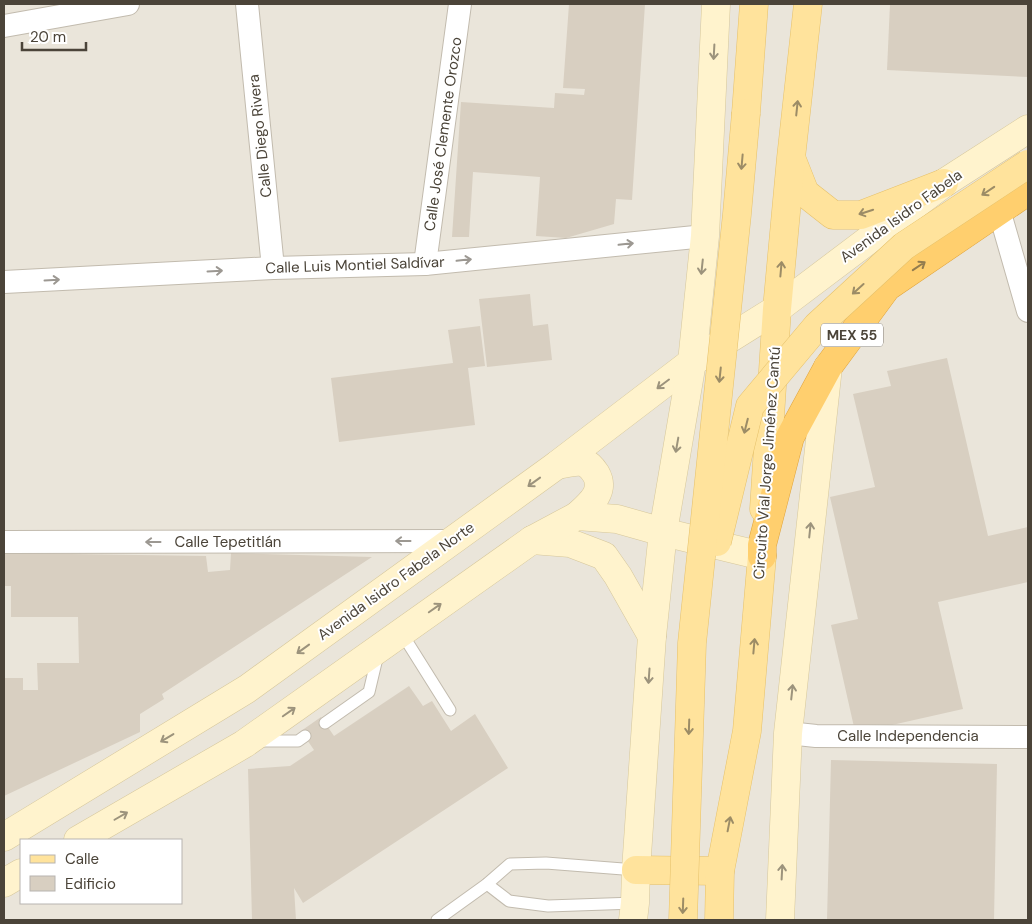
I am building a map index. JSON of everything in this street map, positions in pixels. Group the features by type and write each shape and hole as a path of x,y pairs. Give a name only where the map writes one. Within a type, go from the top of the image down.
{"highway":[{"name":"MEX 55","path":"762,551 790,437 828,367 888,287 1028,191"}],"main road":[{"path":"634,912 652,636 663,532 692,362 705,236 716,4"},
{"path":"683,920 692,643 737,214 754,4"},
{"name":"Circuito Vial Jorge Jiménez Cantú","path":"719,920 720,872 747,731 762,551 777,309 808,4"},
{"name":"Avenida Isidro Fabela","path":"777,309 944,183 1028,129"},
{"path":"791,158 805,193 833,215 861,215 944,183"},
{"path":"692,643 750,406 817,326 904,246 1028,164"},
{"name":"Avenida Isidro Fabela Norte","path":"4,837 247,689 557,465 692,362 777,309"},
{"path":"780,920 788,733 828,367"},
{"path":"80,839 248,741 532,540 577,516 593,502 598,492 598,478 588,464 580,462 557,465"},
{"path":"577,516 617,519 663,532 762,551"},
{"path":"532,540 570,544 604,556 618,576 652,636"},
{"path":"636,870 720,872"}],"street":[{"path":"4,26 43,12 128,4"},
{"name":"Calle Diego Rivera","path":"247,4 273,268"},
{"name":"Calle José Clemente Orozco","path":"425,264 460,4"},
{"path":"1000,210 1028,311"},
{"name":"Calle Luis Montiel Saldívar","path":"4,282 273,268 425,264 705,236"},
{"name":"Calle Tepetitlán","path":"4,542 451,541"},
{"name":"Calle Independencia","path":"788,733 816,736 1028,737"}],"lane":[{"path":"325,723 369,692 391,640 450,710"},
{"path":"248,741 298,741 305,736"},
{"path":"437,920 487,884 510,864 546,863 636,870"},
{"path":"487,884 509,901 548,906 634,912"}],"shaded area":[{"path":"4,4 1028,4 1028,920 4,920"}],"building":[{"path":"569,4 645,4 632,200 616,199 614,224 566,238 536,236 540,177 473,172 469,237 452,237 461,102 554,108 555,93 584,95 585,89 563,88"},
{"path":"890,4 1028,4 1028,77 887,70"},
{"path":"530,294 533,326 548,324 552,360 487,367 479,299"},
{"path":"480,326 485,366 468,368 475,425 339,442 331,378 453,363 448,330"},
{"path":"947,358 988,536 1028,527 1028,582 938,602 963,709 883,727 854,727 831,625 858,619 830,497 875,487 853,394 891,386 887,371"},
{"path":"4,553 206,556 208,572 230,570 231,553 372,557 162,694 164,699 140,714 140,732 4,796 4,678 23,678 23,690 38,690 37,663 79,663 78,617 11,617 11,586 4,586"},
{"path":"409,686 423,706 432,701 451,731 475,714 508,768 303,903 294,888 296,920 252,920 248,769 290,766 314,750 301,731 321,717 334,736"},
{"path":"831,760 997,764 994,920 827,920"}]}
